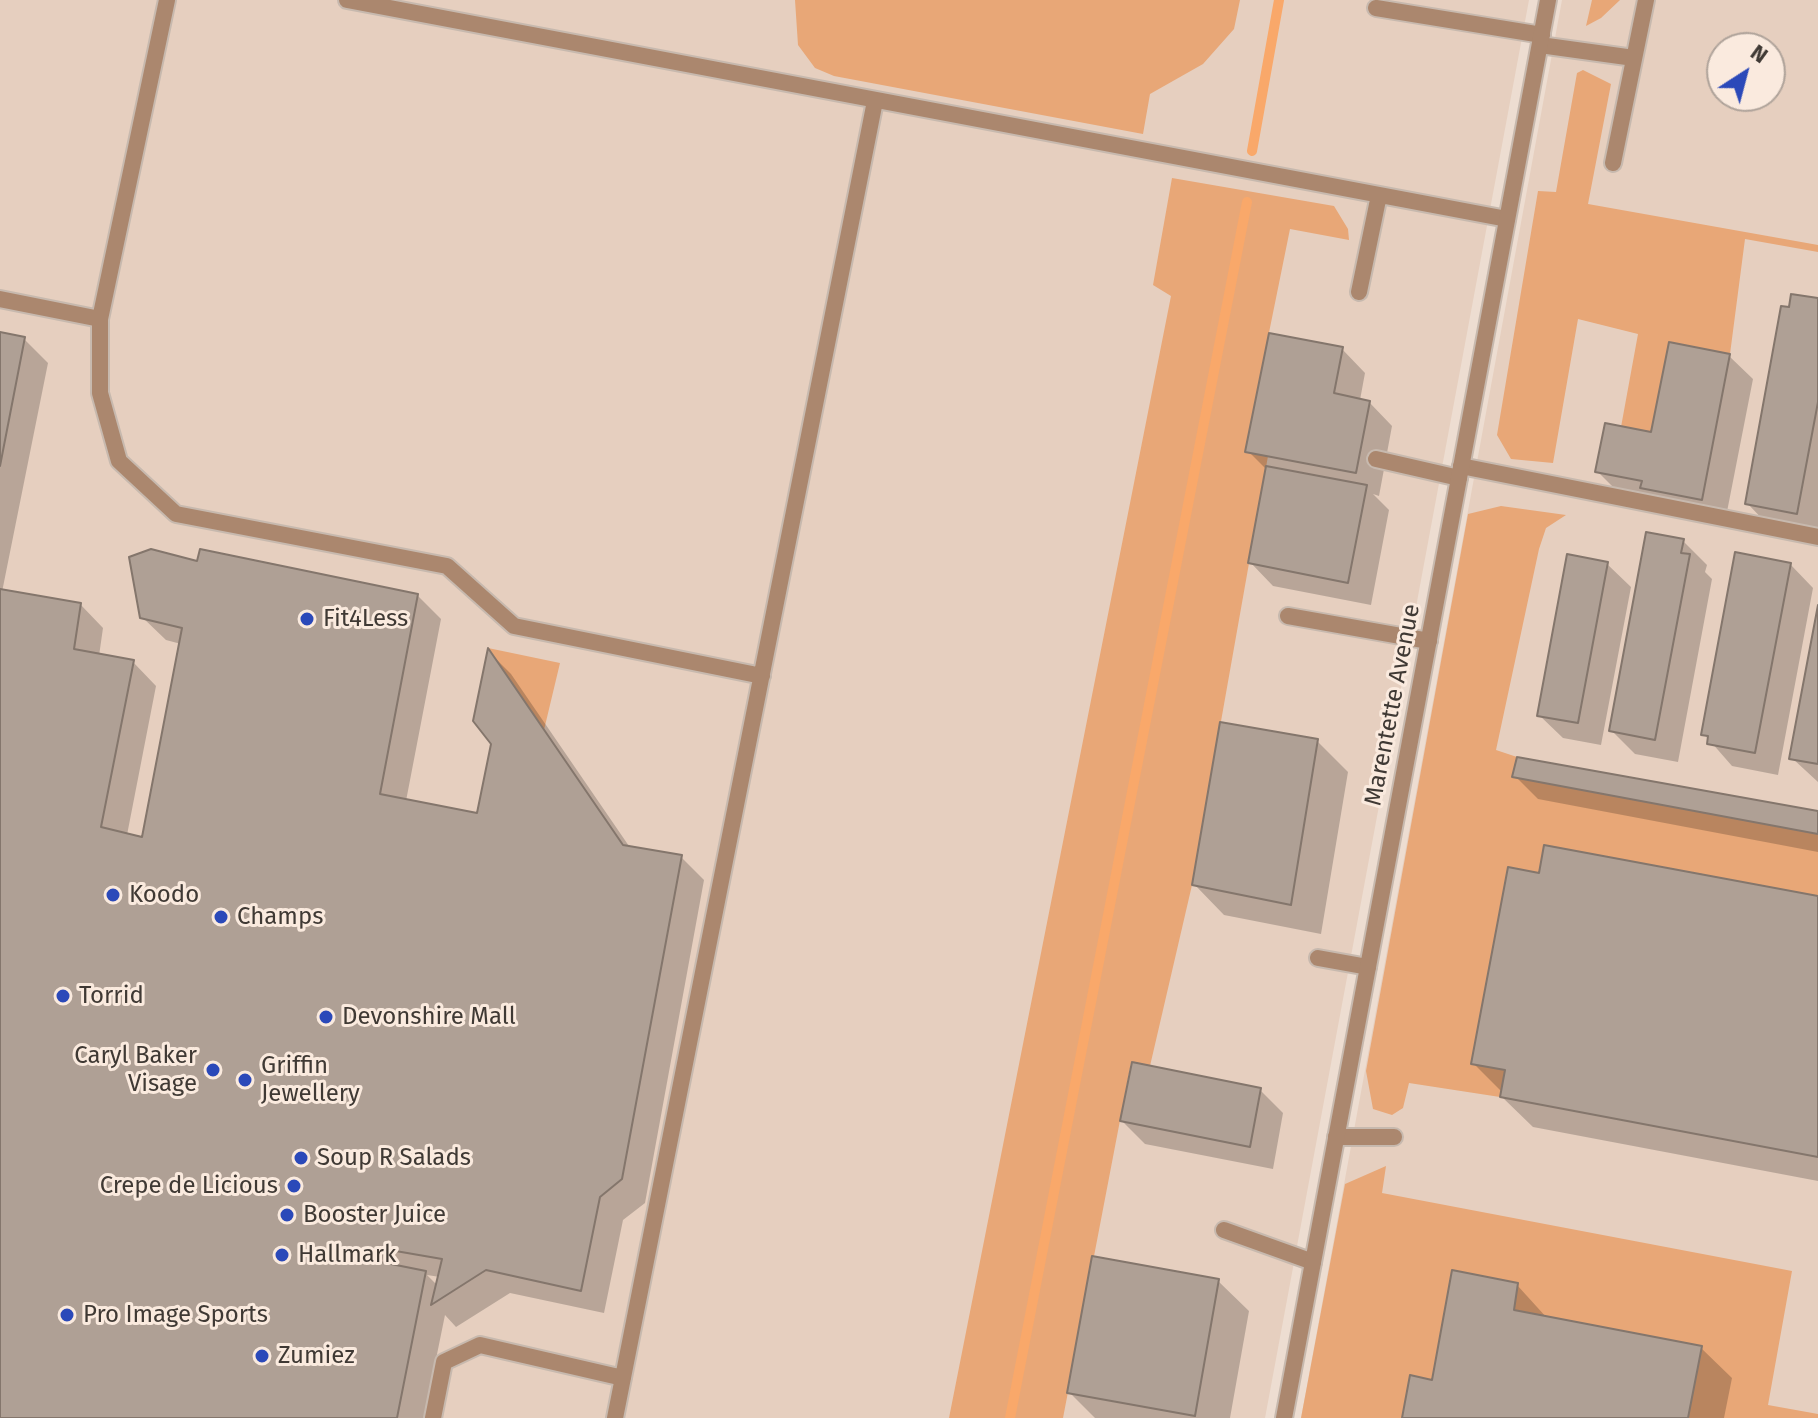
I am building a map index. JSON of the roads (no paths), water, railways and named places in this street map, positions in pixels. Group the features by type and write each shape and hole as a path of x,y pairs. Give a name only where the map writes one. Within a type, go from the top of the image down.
{"street":[{"path":"167,0 100,319 100,393 119,461 176,514 447,566 514,626 762,676"},
{"path":"347,0 1507,219"},
{"name":"Marentette Avenue","path":"1284,1418 1548,0"},
{"path":"1613,163 1646,0"},
{"path":"1376,8 1634,58"},
{"path":"615,1418 875,101"},
{"path":"1359,292 1379,195"},
{"path":"0,299 100,319"},
{"path":"1376,459 1818,537"},
{"path":"1288,616 1429,641"},
{"path":"1318,958 1368,967"},
{"path":"1336,1137 1394,1137"},
{"path":"1224,1230 1313,1262"},
{"path":"433,1418 444,1362 480,1345 623,1378"}],"waterway":[{"path":"1252,151 1279,0"},
{"path":"1010,1418 1247,202"}],"place":[{"name":"Fit4Less","path":"307,619"},
{"name":"Koodo","path":"113,895"},
{"name":"Champs","path":"221,917"},
{"name":"Torrid","path":"63,996"},
{"name":"Devonshire Mall","path":"326,1017"},
{"name":"Caryl Baker Visage","path":"213,1070"},
{"name":"Griffin Jewellery","path":"245,1080"},
{"name":"Soup R Salads","path":"301,1158"},
{"name":"Crepe de Licious","path":"294,1186"},
{"name":"Booster Juice","path":"287,1215"},
{"name":"Hallmark","path":"282,1255"},
{"name":"Pro Image Sports","path":"67,1315"},
{"name":"Zumiez","path":"262,1356"}]}
